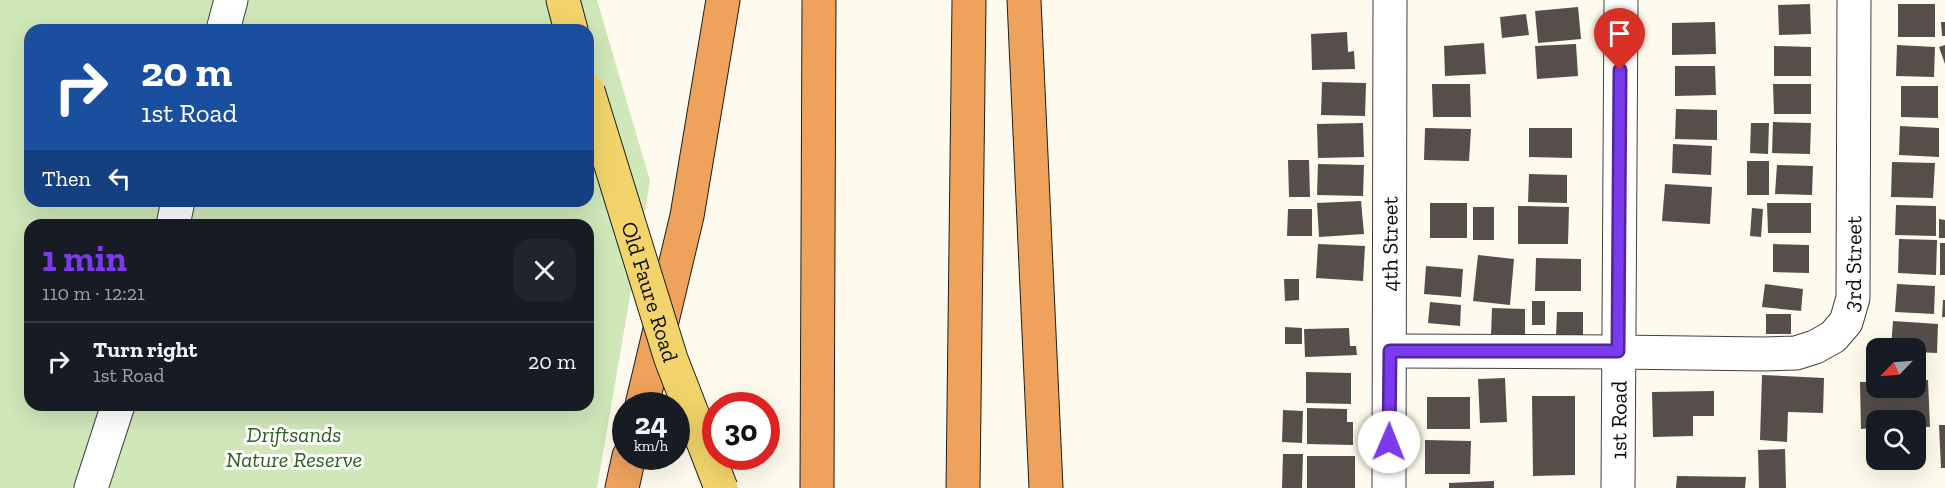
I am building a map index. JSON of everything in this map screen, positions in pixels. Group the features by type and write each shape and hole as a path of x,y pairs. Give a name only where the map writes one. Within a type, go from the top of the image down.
{"highway":[{"path":"645,392 687,216 723,0"},
{"path":"817,488 819,0"},
{"path":"963,488 969,0"},
{"path":"1024,0 1046,488"},
{"path":"622,488 626,470"}],"main road":[{"name":"Old Faure Road","path":"594,110 671,359 721,488"}],"street":[{"path":"225,24 231,0"},
{"name":"4th Street","path":"1389,488 1390,0"},
{"name":"1st Road","path":"1618,488 1621,0"},
{"name":"3rd Street","path":"1618,351 1796,353 1815,347 1833,337 1846,322 1853,298 1854,0"},
{"name":"1st Road","path":"1390,351 1618,351"},
{"path":"91,488 116,411"}],"green space":[{"name":"Driftsands Nature Reserve","path":"0,0 597,0 650,181 597,488 0,488"}],"building":[{"path":"1810,4 1811,34 1779,35 1778,5"},
{"path":"1898,4 1935,4 1935,37 1898,37"},
{"path":"1578,7 1581,39 1538,43 1535,11"},
{"path":"1526,14 1529,35 1502,38 1500,17"},
{"path":"1715,22 1716,54 1672,55 1672,23"},
{"path":"1941,22 1945,22 1945,36 1942,36"},
{"path":"1347,32 1348,52 1354,51 1355,69 1312,70 1311,34"},
{"path":"1484,43 1486,74 1445,76 1444,46"},
{"path":"1576,44 1578,76 1537,79 1535,46"},
{"path":"1897,45 1935,47 1934,77 1896,76"},
{"path":"1945,45 1945,64 1939,47"},
{"path":"1774,46 1811,47 1811,76 1774,76"},
{"path":"1675,66 1715,66 1716,95 1675,96"},
{"path":"1322,82 1366,83 1365,116 1321,115"},
{"path":"1432,84 1470,84 1471,117 1433,117"},
{"path":"1773,84 1811,84 1811,114 1774,114"},
{"path":"1901,86 1938,86 1938,118 1901,117"},
{"path":"1676,109 1717,110 1717,140 1675,139"},
{"path":"1773,122 1811,123 1810,154 1772,153"},
{"path":"1363,123 1364,157 1318,158 1317,124"},
{"path":"1751,123 1769,123 1768,154 1750,153"},
{"path":"1900,126 1939,128 1939,157 1899,155"},
{"path":"1425,128 1471,129 1469,161 1424,160"},
{"path":"1529,128 1572,128 1572,158 1529,157"},
{"path":"1673,144 1712,146 1711,175 1672,173"},
{"path":"1288,160 1309,160 1310,197 1289,197"},
{"path":"1747,161 1769,161 1769,195 1747,195"},
{"path":"1892,162 1935,163 1933,198 1891,197"},
{"path":"1318,164 1364,165 1363,196 1317,195"},
{"path":"1777,165 1813,166 1812,195 1775,194"},
{"path":"1529,174 1567,175 1567,203 1528,202"},
{"path":"1665,184 1712,187 1710,224 1662,221"},
{"path":"1361,201 1364,234 1319,237 1317,203"},
{"path":"1430,203 1467,203 1467,238 1430,238"},
{"path":"1767,203 1811,203 1811,233 1768,233"},
{"path":"1896,205 1936,206 1936,236 1895,235"},
{"path":"1518,206 1569,207 1568,244 1518,244"},
{"path":"1473,207 1494,207 1494,240 1473,240"},
{"path":"1752,208 1763,209 1761,237 1750,236"},
{"path":"1288,209 1312,209 1312,236 1287,236"},
{"path":"1939,219 1945,220 1945,238 1939,238"},
{"path":"1899,239 1937,240 1936,275 1898,273"},
{"path":"1940,243 1945,243 1945,275 1940,275"},
{"path":"1318,244 1365,246 1363,281 1316,278"},
{"path":"1773,244 1809,245 1809,273 1773,272"},
{"path":"1478,255 1514,259 1510,305 1473,301"},
{"path":"1536,258 1581,259 1581,291 1535,291"},
{"path":"1426,266 1463,269 1461,297 1424,294"},
{"path":"1284,279 1299,279 1299,300 1285,301"},
{"path":"1765,284 1803,289 1801,311 1762,307"},
{"path":"1897,284 1935,286 1934,314 1895,312"},
{"path":"1943,300 1945,300 1945,317 1942,317"},
{"path":"1532,301 1545,301 1545,325 1532,325"},
{"path":"1430,302 1461,305 1460,326 1428,323"},
{"path":"1492,308 1525,309 1525,335 1491,335"},
{"path":"1557,312 1583,312 1583,336 1556,336"},
{"path":"1766,314 1791,314 1791,334 1766,334"},
{"path":"1893,321 1938,324 1937,353 1926,352 1926,338 1892,338"},
{"path":"1285,327 1302,328 1302,344 1285,344"},
{"path":"1349,328 1350,346 1356,346 1357,355 1305,357 1304,329"},
{"path":"1306,372 1351,373 1351,404 1306,403"},
{"path":"1762,375 1824,378 1823,413 1788,412 1787,442 1760,440"},
{"path":"1505,378 1507,422 1480,423 1478,379"},
{"path":"1926,380 1928,380 1930,427 1926,427 1926,410 1866,410 1866,429 1861,429 1860,382 1866,382 1866,398 1926,398"},
{"path":"1714,391 1714,416 1693,416 1693,436 1653,437 1652,392"},
{"path":"1532,396 1575,396 1575,475 1533,476"},
{"path":"1427,397 1470,397 1470,429 1427,429"},
{"path":"1307,408 1347,409 1347,422 1353,422 1353,445 1307,444"},
{"path":"1283,410 1303,411 1302,443 1282,442"},
{"path":"1939,425 1945,425 1945,468 1941,468"},
{"path":"1425,440 1471,441 1470,474 1425,474"},
{"path":"1785,449 1786,488 1759,488 1758,450"},
{"path":"1283,454 1303,454 1302,488 1282,488"},
{"path":"1307,456 1355,456 1355,488 1307,488"},
{"path":"1677,476 1746,477 1745,488 1676,488"},
{"path":"1494,481 1494,488 1449,488 1449,483"}],"route":[{"path":"1389,442 1390,351 1618,351 1620,70"}]}
